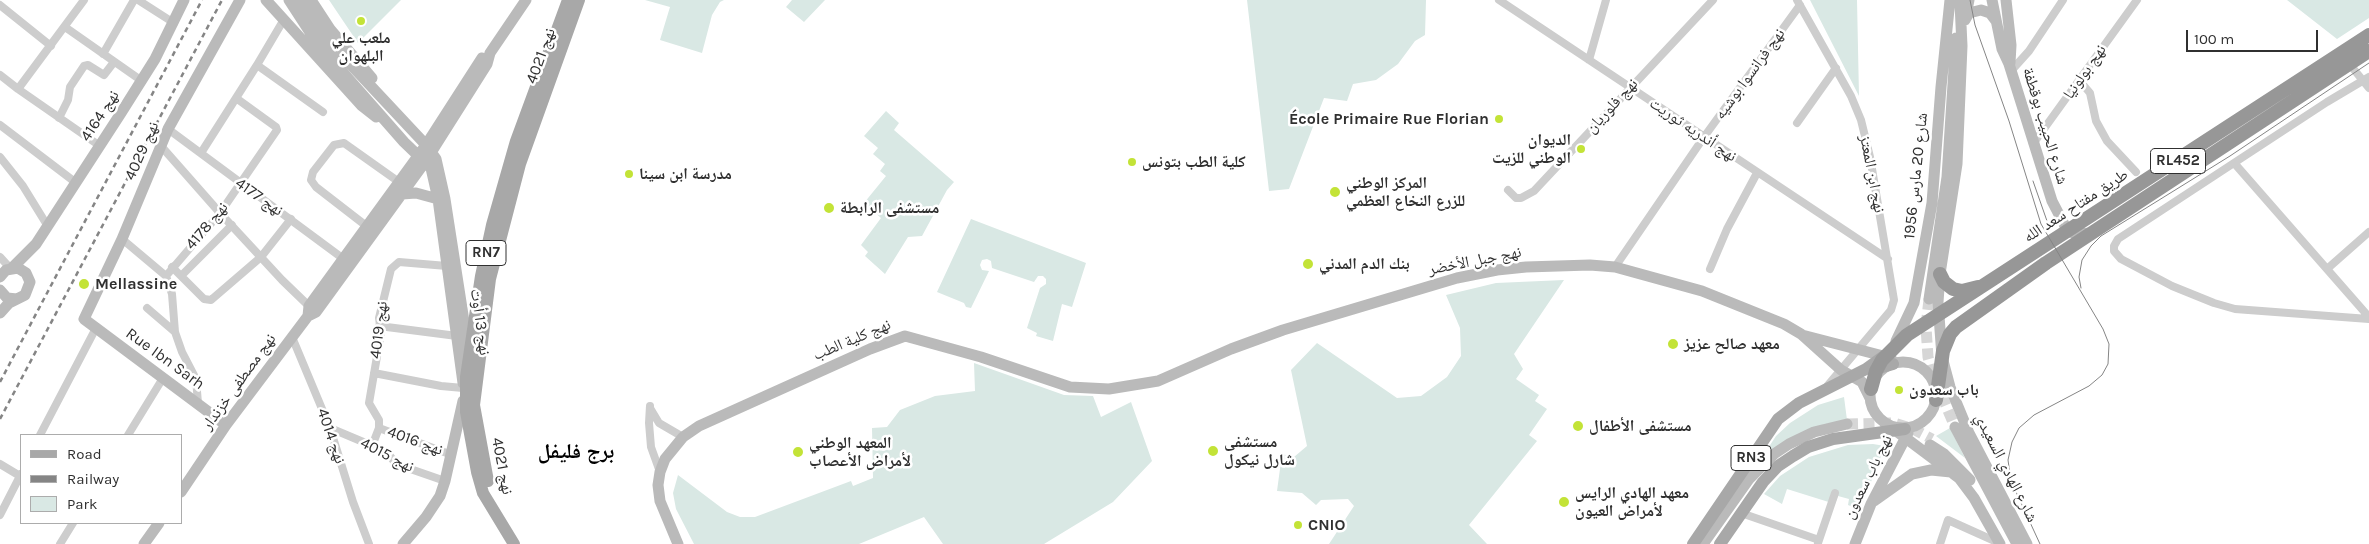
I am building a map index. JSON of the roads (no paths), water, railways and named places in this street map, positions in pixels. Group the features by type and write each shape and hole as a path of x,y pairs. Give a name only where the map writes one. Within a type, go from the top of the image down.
{"highway":[{"name":"طريق مفتاح سعد الله","path":"1936,400 1933,379 1947,340 1956,327 2046,263 2096,232 2345,59 2369,35"},
{"name":"طريق مفتاح سعد الله","path":"1871,393 1877,368 1938,316 2345,59 2369,51"},
{"path":"1940,274 1946,284 1955,290 1967,290 1986,286"}],"main road":[{"name":"نهج 4164","path":"17,299 28,292 29,267 36,244 142,81 174,23 184,0"},
{"name":"نهج 4029","path":"84,319 122,239 168,129 240,0"},
{"path":"266,0 362,106 394,129"},
{"path":"289,0 317,43 394,129"},
{"path":"299,0 324,36 413,132"},
{"path":"311,0 330,29 405,116 413,132"},
{"path":"425,153 486,64 490,52 526,0"},
{"name":"نهج 4021","path":"514,544 495,512 467,411 464,391 481,276 490,234 516,141 568,0"},
{"name":"نهج 4021","path":"467,411 490,278 502,228 523,155 579,0"},
{"name":"شارع الحبيب بوقطفة","path":"1992,0 2002,49 2010,68 2052,201 2064,226 2070,232"},
{"path":"2006,0 2011,45 2010,68"},
{"path":"1942,357 1938,316 1940,274 1956,172 1964,22 1960,1"},
{"path":"1960,1 1962,46"},
{"name":"شارع 20 مارس 1956","path":"1928,299 1946,177 1953,62 1960,1"},
{"name":"شارع 20 مارس 1956","path":"1889,356 1904,329 1914,304 1932,203 1941,87 1960,1"},
{"path":"1964,22 1969,13 1982,10 1990,13 1996,21"},
{"name":"نهج 13 أوت","path":"394,129 404,142 425,153 433,175 458,336 464,391"},
{"name":"نهج 13 أوت","path":"403,544 435,506 445,481 467,411 469,354 446,199 440,172 425,153 413,132"},
{"name":"نهج مصطفى خزندار","path":"182,491 226,425 347,261 399,182 425,153"},
{"name":"نهج مصطفى خزندار","path":"370,228 402,194 425,153"},
{"path":"402,194 416,193 438,199"},
{"path":"2070,232 2077,234 2096,232"},
{"name":"نهج 4164","path":"0,277 36,244"},
{"name":"نهج جبل الأخضر","path":"1158,381 1283,330 1457,278 1497,270 1526,267 1590,265 1615,267 1702,291 1784,324 1800,334 1846,373 1864,384 1871,393"},
{"path":"11,268 22,270 29,278"},
{"path":"0,290 7,298 17,299"},
{"path":"0,290 2,299 0,313"},
{"path":"0,313 9,303 17,299"},
{"name":"Rue Ibn Sarh","path":"84,319 226,425"},
{"name":"نهج جبل الأخضر","path":"1800,334 1911,363 1919,366 1933,379"},
{"name":"نهج كلية الطب","path":"678,544 660,501 660,472 665,459 683,437 707,422 870,349 905,336 981,357 1070,387 1110,389 1158,381"},
{"name":"RN3","path":"1693,544 1773,425 1790,409 1846,373 1873,365 1889,356"},
{"name":"RL452","path":"1871,393 1879,373 1889,356"},
{"name":"شارع الهادي السعيدي","path":"1942,357 1957,405 1981,458 2027,544"},
{"name":"RN3","path":"1846,373 1877,368"},
{"name":"شارع الهادي السعيدي","path":"1933,379 1957,405"},
{"path":"1871,393 1876,414 1901,429 1956,475 1974,498 2003,544"},
{"name":"RL452","path":"1901,429 1929,416 1936,400"},
{"path":"1703,544 1744,486 1767,460 1805,436 1821,429 1848,427 1820,436 1780,456 1756,480 1711,544"},
{"path":"1955,427 2017,544"},
{"name":"RN3","path":"1720,544 1769,476 1793,456 1824,441 1901,429"},
{"name":"نهج باب سعدون","path":"1855,544 1901,429"},
{"path":"2001,514 1976,478 1949,451 1931,442 1970,480 2003,544"},
{"path":"1870,504 1906,477 1918,472 1944,470 1956,475"},
{"path":"144,544 158,524"}],"street":[{"path":"103,54 134,0"},
{"path":"138,0 174,23"},
{"name":"نهج أندريه ثوريت","path":"1499,0 1888,259"},
{"path":"1589,60 1606,0"},
{"name":"نهج فلوريان","path":"1508,190 1516,198 1522,198 1534,191 1629,87 1713,0"},
{"path":"2010,68 2029,51 2063,0"},
{"name":"نهج بولونيا","path":"2034,144 2137,0"},
{"path":"18,89 65,27 80,2"},
{"path":"2,3 51,46"},
{"name":"نهج ابن المعتز","path":"1799,3 1836,68 1861,120 1894,296 1893,307 1856,349 1846,373"},
{"name":"نهج فرانسوا بوشيه","path":"1615,267 1799,3"},
{"path":"201,153 283,21"},
{"path":"65,27 142,81"},
{"path":"2345,59 2366,79 2369,88"},
{"path":"59,118 68,100 70,87 84,66 88,65 104,75 114,62"},
{"path":"256,65 324,112"},
{"path":"1797,123 1836,68"},
{"path":"0,75 100,146"},
{"path":"2366,79 2327,102 2118,239 2114,246 2117,256 2195,296 2235,309 2369,318"},
{"path":"2079,80 2090,93 2096,121 2107,141 2136,172"},
{"name":"نهج 4178","path":"166,276 220,214 276,132 274,125 236,98"},
{"path":"0,125 75,182"},
{"name":"نهج 4177","path":"168,129 240,184 347,261"},
{"path":"370,228 316,187 312,180 313,172 334,145 344,143 399,182"},
{"path":"161,146 220,214 311,312"},
{"path":"0,157 22,186 47,225"},
{"path":"2235,164 2369,318"},
{"path":"1710,269 1727,229 1757,173"},
{"path":"172,267 204,299 209,300 261,257 291,219"},
{"path":"181,276 232,225"},
{"path":"2327,268 2369,232"},
{"path":"122,239 166,276 172,294 175,332 182,352 196,379 198,403"},
{"path":"0,257 11,268"},
{"name":"نهج 4019","path":"379,428 379,419 369,403 381,333 379,326 386,280 394,265 399,262 447,266"},
{"path":"147,308 175,332"},
{"path":"379,326 458,336"},
{"path":"41,434 96,328"},
{"name":"نهج 4014","path":"292,337 330,428 366,542"},
{"path":"374,373 464,391"},
{"path":"129,434 163,378"},
{"path":"660,472 651,447 650,406 659,423 683,437"},
{"name":"نهج 4015","path":"330,428 387,452 396,464 445,481"},
{"path":"372,446 379,428"},
{"name":"نهج 4016","path":"379,428 452,455"},
{"path":"0,464 20,474"},
{"path":"0,515 20,476"},
{"path":"1741,513 1818,542 1835,493"},
{"path":"1940,544 1948,520 2003,544"},
{"path":"60,544 72,524"},
{"path":"1980,544 1984,535"}],"tunnel":[{"path":"1929,299 1926,327 1928,357 1933,375 1955,427"},
{"path":"1847,424 1894,423 1913,429 1932,439"}],"tram line":[{"path":"1970,0 1975,25 2009,121 2041,224 2103,329 2109,344 2108,364 2102,375 2089,386 2034,415 2019,428 2012,442 2008,460 2011,481 2040,544"},
{"path":"2081,288 2079,277 2082,260 2091,246 2101,236 2230,156 2369,63"},
{"path":"2033,181 2047,221"}],"railway":[{"path":"0,382 202,0"},
{"path":"0,419 222,0"}],"place":[{"name":"ملعب علي البلهوان","path":"361,21"},
{"name":"École Primaire Rue Florian","path":"1499,119"},
{"name":"الديوان الوطني للزيت","path":"1581,149"},
{"name":"كلية الطب بتونس","path":"1132,162"},
{"name":"مدرسة ابن سينا","path":"629,174"},
{"name":"المركز الوطني للزرع النخاع العظمي","path":"1335,192"},
{"name":"مستشفى الرابطة","path":"829,208"},
{"name":"بنك الدم المدني","path":"1308,264"},
{"name":"Mellassine","path":"84,284"},
{"name":"معهد صالح عزيز","path":"1673,344"},
{"name":"باب سعدون","path":"1899,390"},
{"name":"مستشفى الأطفال","path":"1578,426"},
{"name":"مستشفى شارل نيكول","path":"1213,451"},
{"name":"المعهد الوطني لأمراض الأعصاب","path":"798,452"},
{"name":"معهد الهادي الرايس لأمراض العيون","path":"1564,502"},
{"name":"CNIO","path":"1298,525"}],"district":[{"name":"برج فليفل","path":"576,452"}]}
